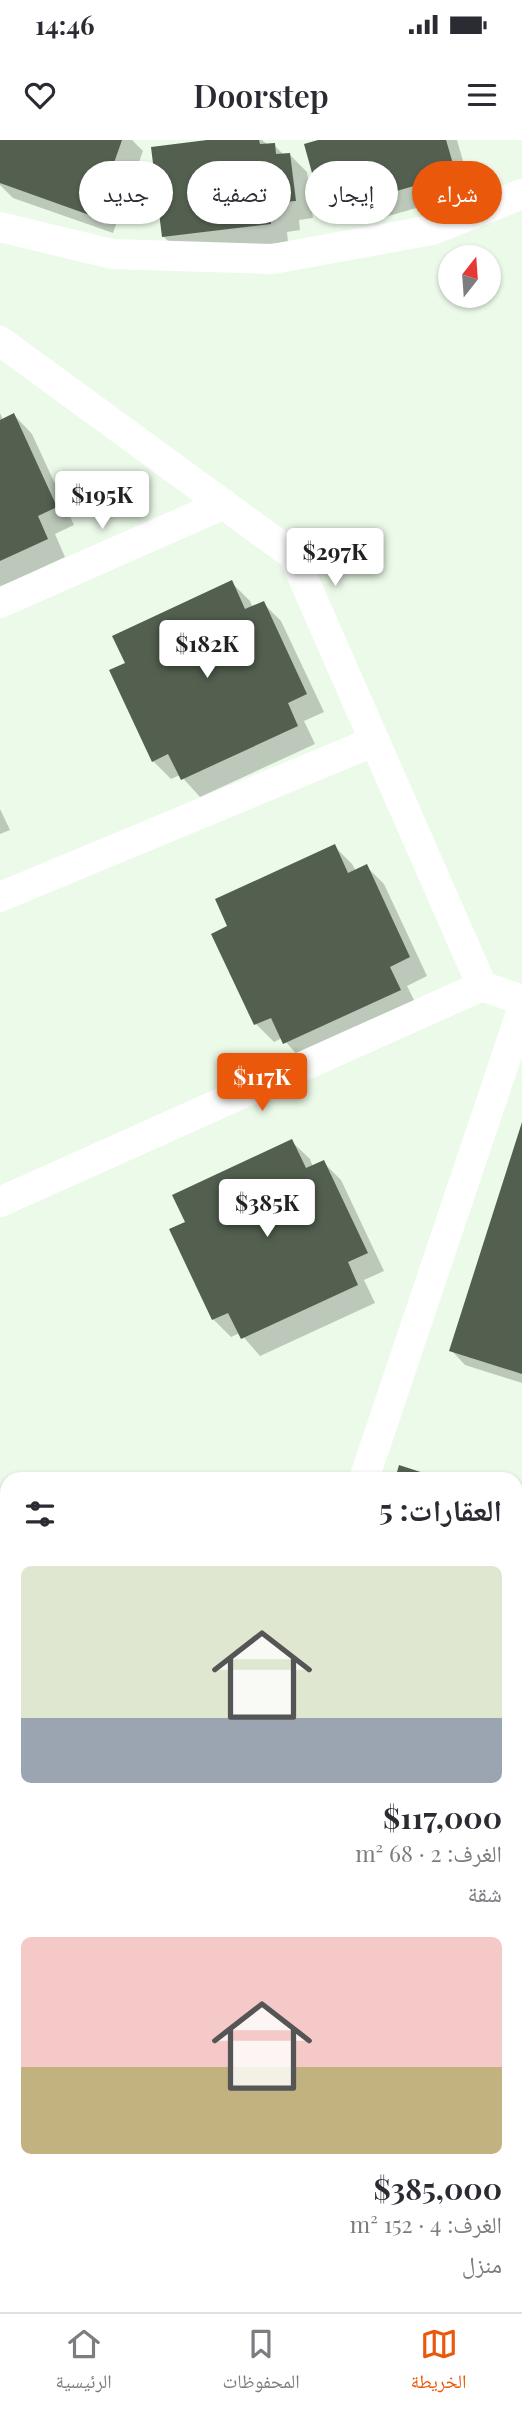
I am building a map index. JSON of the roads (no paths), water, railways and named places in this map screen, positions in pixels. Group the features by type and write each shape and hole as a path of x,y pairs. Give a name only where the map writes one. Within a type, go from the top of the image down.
{"street":[{"path":"0,227 112,254 273,259 432,230 522,194"},
{"path":"0,341 293,555 482,986"},
{"path":"0,603 224,505"},
{"path":"0,897 374,741"},
{"path":"0,1202 482,986 522,1000"},
{"path":"366,1472 522,1010"}]}
